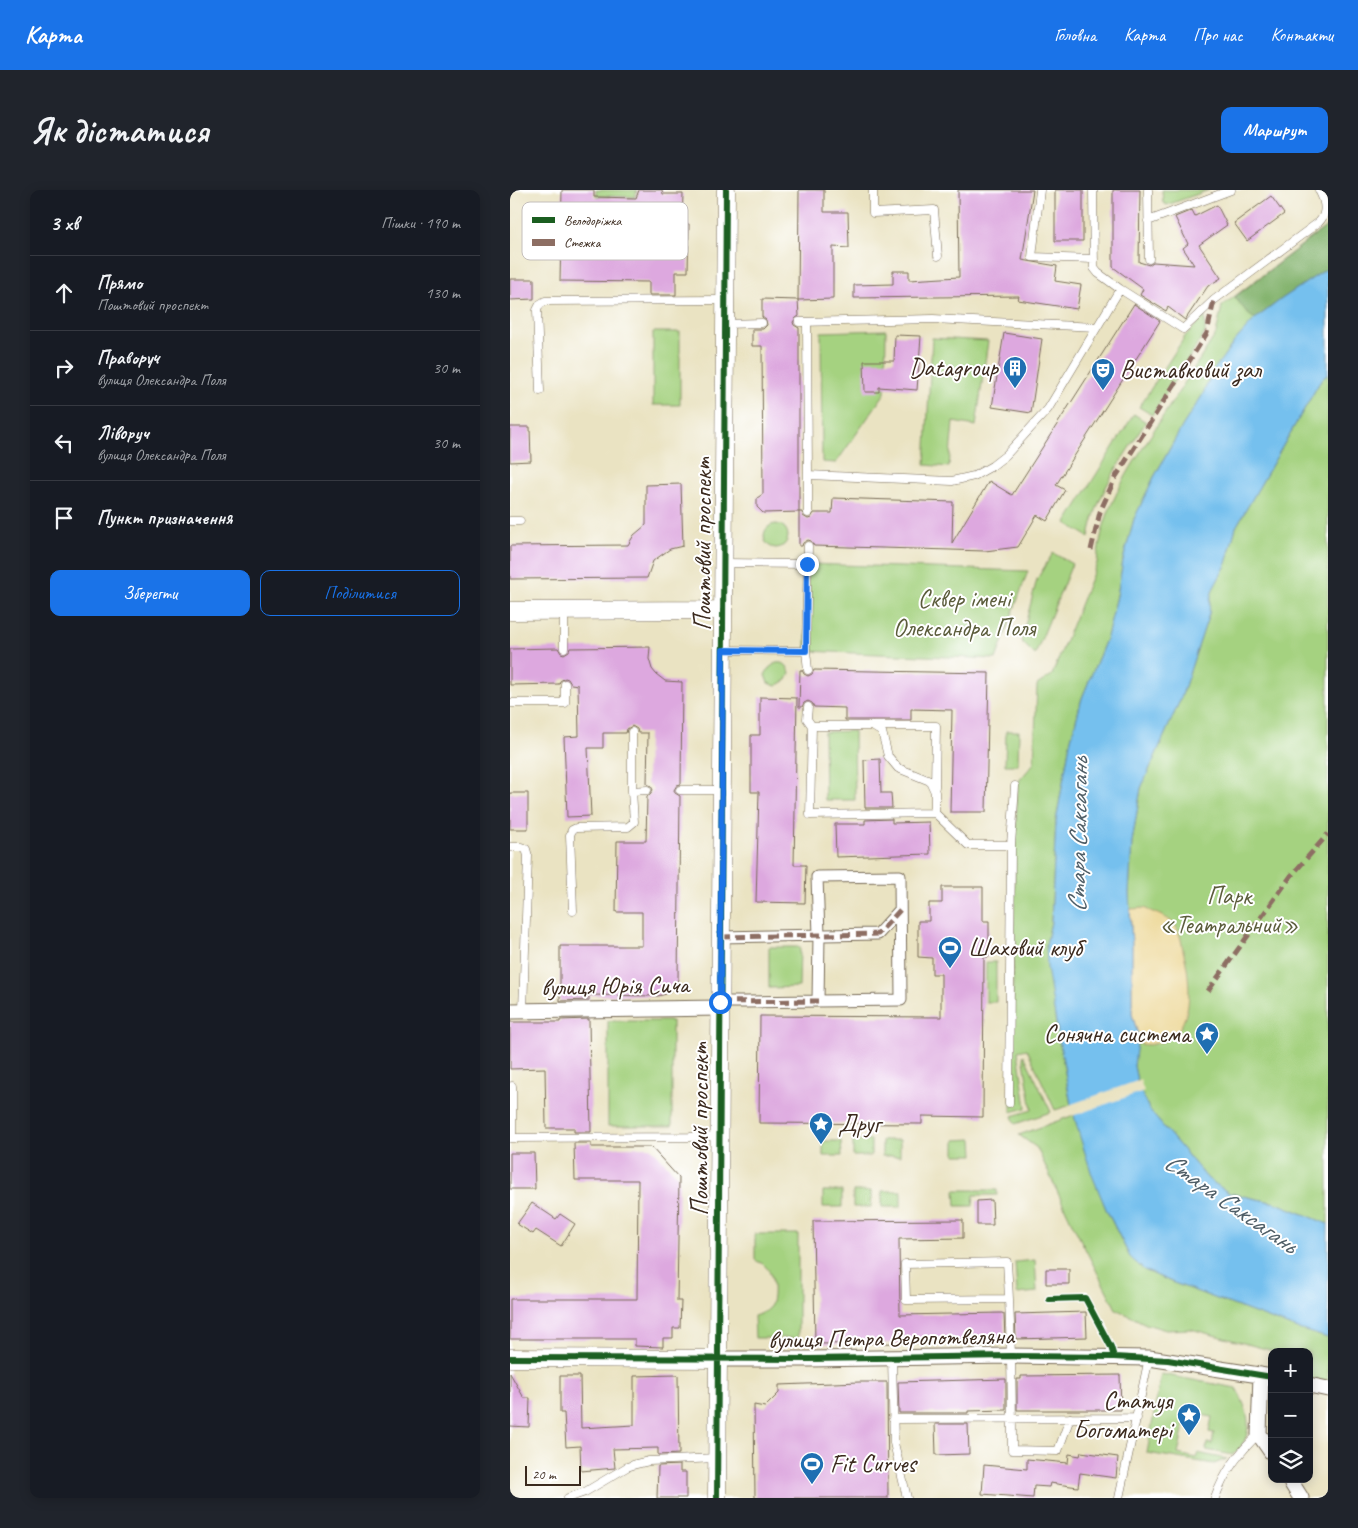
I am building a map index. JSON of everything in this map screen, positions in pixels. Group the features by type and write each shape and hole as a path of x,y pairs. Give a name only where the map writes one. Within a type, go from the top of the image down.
{"street":[{"name":"Поштовий проспект","path":"717,1498 726,190"},
{"path":"510,611 723,610"},
{"path":"720,1005 901,1000 900,876 817,877 819,935 818,1001"},
{"path":"721,937 878,934 900,910"},
{"name":"вулиця Юрія Сича","path":"517,1011 720,1005"},
{"name":"вулиця Петра Веропотвеляна","path":"510,1358 718,1359 1011,1356 1149,1358 1266,1376 1259,1434"},
{"path":"1313,1386 1328,1389"},
{"path":"1259,1434 1268,1447"},
{"path":"1292,1483 1301,1498"}],"lane":[{"path":"873,190 873,213 934,210 938,256"},
{"path":"1040,190 1032,257 1094,259"},
{"path":"1093,190 1094,268 1098,273 1183,329 1214,300 1324,217 1324,202 1320,190"},
{"path":"1148,190 1149,259"},
{"path":"1148,221 1231,190"},
{"path":"808,474 952,481 974,476 992,466 1006,455 1048,409 1120,288"},
{"path":"540,390 537,310 540,304 545,301 725,300"},
{"path":"808,512 803,322 933,319 1096,327"},
{"path":"725,324 762,323"},
{"path":"510,521 520,521"},
{"path":"808,546 806,651 808,670"},
{"path":"723,563 807,564"},
{"path":"564,610 564,648"},
{"path":"723,650 806,651"},
{"path":"510,703 566,703 565,684"},
{"path":"808,707 807,719 812,726 810,814 935,813"},
{"path":"812,726 936,726 935,813 968,846 1011,845"},
{"path":"872,726 882,732 888,756 898,768 930,781 935,792"},
{"path":"573,911 570,835 572,830 576,828 628,827 634,822 632,732"},
{"path":"1009,1104 1011,845 1015,786"},
{"path":"632,791 647,790"},
{"path":"680,790 722,790"},
{"path":"510,847 526,849 528,856 517,1011"},
{"path":"512,1086 511,1138 530,1136 719,1136"},
{"path":"1009,1300 906,1300 905,1264 1007,1262 1009,1300 1011,1356 1012,1450 1058,1451 1070,1418"},
{"path":"892,1358 894,1443 907,1498"},
{"path":"1120,1498 1149,1358"},
{"path":"894,1420 1137,1418"},
{"path":"1215,1498 1225,1474 1246,1446 1259,1434"},
{"path":"568,1498 585,1492 627,1467 636,1464 649,1461 717,1458"}],"green space":[{"path":"596,190 637,190 635,197 596,196"},
{"path":"1162,190 1209,190 1167,205 1163,203"},
{"path":"1328,225 1328,268 1255,319 1234,342 1213,371 1202,396 1183,425 1154,477 1134,519 1123,560 1107,637 1082,698 1070,743 1056,821 1051,922 1046,945 1056,1024 1071,1105 1055,1110 1027,1049 1018,1051 1026,1108 1011,1112 1015,846 1018,782 1034,763 1037,685 1052,675 1097,563 1104,525 1110,508 1126,476 1216,334 1222,306"},
{"path":"1328,225 1328,268 1255,319 1248,314 1235,297"},
{"path":"1205,316 1205,333 1152,415 1139,407 1186,335"},
{"path":"886,330 885,393 836,463 822,462 821,332"},
{"path":"653,332 680,332 680,405 653,405"},
{"path":"932,338 988,341 976,426 953,422 949,467 925,465"},
{"name":"Парк «Театральний»","path":"1328,374 1328,1224 1276,1203 1229,1193 1208,1179 1150,1111 1138,1085 1134,1066 1136,1042 1129,893 1132,842 1141,788 1181,698 1209,614 1213,589 1225,567 1236,527 1321,380"},
{"path":"1134,414 1146,422 1104,491 1089,537 1066,523"},
{"path":"776,524 781,525 787,531 787,541 781,547 776,548 771,547 765,541 764,536 765,531 771,525"},
{"path":"1053,553 1072,564 1035,655 1021,641 1037,579"},
{"name":"Сквер імені Олександра Поля","path":"807,564 1028,571 996,659 806,651"},
{"path":"776,663 785,665 790,673 787,680 776,686 768,683 765,675 769,668"},
{"path":"854,731 855,800 825,800 824,732"},
{"path":"1006,731 1019,731 1018,765 1005,765"},
{"path":"769,947 800,947 799,987 769,988"},
{"path":"986,962 996,962 996,1002 986,1002"},
{"path":"608,1021 672,1021 672,1126 608,1126"},
{"path":"1024,1055 1051,1112 1015,1124 1012,1116 1032,1110"},
{"path":"1074,1115 1106,1209 1130,1257 1144,1270 1174,1283 1295,1328 1328,1338 1328,1383 1313,1380 1313,1348 1268,1348 1268,1350 1191,1329 1166,1330 1146,1324 1116,1309 1071,1221 1037,1148 1019,1135"},
{"path":"973,1139 974,1155 955,1155 955,1140"},
{"path":"853,1140 871,1140 871,1156 853,1156"},
{"path":"882,1140 900,1140 900,1156 882,1156"},
{"path":"823,1141 841,1141 842,1156 823,1156"},
{"path":"955,1190 997,1190 997,1195 974,1195 973,1206 956,1206"},
{"path":"823,1191 842,1191 842,1207 823,1207"},
{"path":"853,1191 871,1191 871,1207 853,1207"},
{"path":"882,1191 901,1191 901,1207 882,1207"},
{"path":"755,1234 798,1234 798,1338 755,1338 754,1316 764,1312 771,1305 773,1290 772,1279 768,1269 755,1260"},
{"path":"1035,1260 1037,1292 1017,1294 1015,1262"},
{"path":"1161,1374 1236,1388 1244,1405 1248,1423 1245,1439 1233,1455 1206,1450 1207,1443 1212,1444 1214,1433 1209,1432 1212,1417 1187,1412 1178,1454 1196,1458 1198,1453 1227,1459 1214,1464 1147,1453"}],"sand":[{"path":"1144,908 1169,920 1177,928 1186,962 1189,990 1185,1017 1179,1028 1171,1037 1158,1043 1147,1045 1136,1042 1138,1035 1132,1014 1130,909"}],"water":[{"name":"Стара Саксагань","path":"1328,268 1328,374 1321,380 1236,527 1225,567 1213,589 1209,614 1181,698 1141,788 1132,842 1129,893 1132,945 1132,1014 1138,1035 1134,1066 1138,1085 1150,1111 1208,1179 1229,1193 1276,1203 1328,1224 1328,1338 1295,1328 1174,1283 1144,1270 1130,1257 1106,1209 1092,1175 1071,1105 1047,968 1046,945 1051,922 1056,821 1070,743 1082,698 1107,637 1123,560 1134,519 1154,477 1183,425 1202,396 1213,371 1234,342 1255,319"}],"pier":[{"path":"1140,1080 1144,1091 1072,1116 1069,1105"}],"building":[{"path":"562,190 594,190 594,197 636,198 639,190 662,190 663,194 683,194 683,202 562,202"},
{"path":"799,190 824,190 824,212 848,212 849,248 833,247 833,299 798,300"},
{"path":"958,190 1033,190 1022,260 1057,266 1055,281 1081,285 1077,309 1018,300 1019,296 854,298 854,285 893,284 893,271 909,271 909,280 959,277"},
{"path":"1055,190 1083,190 1083,241 1055,241"},
{"path":"1113,190 1140,190 1139,262 1149,265 1153,262 1194,265 1183,248 1188,244 1175,217 1192,210 1195,216 1217,205 1227,225 1199,245 1221,278 1208,286 1185,320 1168,307 1166,311 1140,295 1143,289 1113,267"},
{"path":"1271,196 1284,214 1247,241 1234,223"},
{"path":"689,224 688,272 676,272 676,295 649,295 649,282 560,281 560,260 688,260"},
{"path":"510,279 534,279 534,299 510,300"},
{"path":"762,299 798,300 799,316 793,322 799,328 799,512 763,513 757,507 757,498 763,494 762,346 752,346 752,329 763,329 767,325 766,320 762,317"},
{"path":"1134,304 1160,321 1056,485 1065,490 1047,521 1037,515 1018,547 985,551 814,546 808,540 802,546 799,546 799,512 802,512 803,516 808,519 814,513 832,513 833,498 953,502 952,543 989,481 1012,495"},
{"name":"Datagroup","path":"1004,333 1042,339 1031,413 992,407"},
{"path":"895,335 921,336 917,390 879,387 879,392 865,392 864,361 894,361"},
{"path":"510,427 530,427 531,461 510,462"},
{"path":"681,484 683,546 670,549 653,561 647,578 510,579 510,546 628,545 634,535 646,525 646,485"},
{"path":"650,647 649,659 652,669 656,674 665,681 682,682 681,784 677,785 674,790 680,796 678,979 672,990 658,996 589,995 589,1000 560,1001 560,946 642,946 642,912 616,912 617,841 646,841 647,796 653,790 647,784 648,733 638,733 637,729 632,726 627,729 626,733 603,733 603,748 588,748 591,816 567,817 564,737 579,736 578,685 571,684 565,678 559,684 510,685 510,649 558,648 564,654 570,648"},
{"path":"800,670 808,676 814,670 989,673 986,812 950,812 952,710 911,709 911,720 845,720 845,708 814,707 808,701 802,707 799,707"},
{"path":"760,697 797,698 794,865 806,865 805,903 756,902 759,792 751,792 751,735 760,735"},
{"path":"880,759 881,793 891,793 892,808 865,808 864,760"},
{"path":"510,793 528,793 528,829 510,829"},
{"path":"892,819 892,823 929,822 930,854 836,857 835,824 865,824 865,820"},
{"path":"942,887 983,887 983,921 989,921 989,957 984,957 983,1117 922,1116 922,1124 759,1123 760,1016 941,1017 941,974 932,974 932,958 918,957 918,921 929,921 929,903 942,903"},
{"path":"589,1019 591,1132 574,1132 574,1128 546,1128 545,1068 510,1069 510,1022 560,1022 560,1020"},
{"path":"574,1143 591,1143 591,1147 651,1147 679,1178 677,1301 681,1301 680,1328 673,1328 673,1338 663,1338 663,1347 635,1346 635,1339 510,1339 510,1299 637,1299 638,1180 575,1180"},
{"path":"510,1153 534,1153 535,1189 510,1189"},
{"path":"992,1200 993,1225 977,1225 977,1201"},
{"path":"532,1203 556,1219 560,1214 575,1224 561,1246 536,1230 533,1234 517,1224"},
{"path":"963,1220 963,1238 899,1239 900,1315 1002,1313 1004,1314 1005,1340 1002,1340 1002,1342 815,1344 813,1221"},
{"path":"1046,1269 1069,1269 1069,1284 1046,1284"},
{"path":"1086,1312 1087,1337 1016,1339 1015,1314"},
{"path":"510,1373 524,1398 530,1398 529,1427 510,1426"},
{"path":"678,1375 679,1454 658,1455 658,1448 613,1449 615,1468 581,1471 580,1446 566,1447 564,1413 560,1413 560,1376 580,1376 581,1428 634,1425 634,1376"},
{"path":"1120,1375 1121,1410 1017,1410 1017,1379 1021,1379 1021,1376"},
{"path":"1006,1379 1006,1410 968,1411 968,1413 899,1413 898,1382"},
{"path":"887,1382 888,1498 755,1498 754,1405 765,1407 779,1393 779,1385"},
{"path":"935,1424 968,1424 969,1454 936,1455"},
{"path":"1081,1452 1118,1457 1116,1478 1080,1473 1078,1487 1050,1483 1049,1487 1034,1486 1033,1498 982,1494 984,1465 1027,1469 1027,1459 1068,1463 1069,1454 1080,1456"},
{"path":"680,1465 680,1472 686,1472 686,1498 657,1498 658,1466"}],"marked path":[{"path":"1091,550 1100,512 1115,478 1207,333 1214,300"},
{"path":"1208,991 1291,876 1328,834"},
{"path":"721,937 878,934 900,910"},
{"path":"720,1002 818,1001"}],"cycle path":[{"path":"717,1498 726,190"},
{"path":"1049,1299 1085,1298 1111,1347 1114,1357"},
{"path":"510,1358 1114,1357 1168,1360 1268,1376"}],"place":[{"name":"Datagroup","path":"1015,389"},
{"name":"Виставковий зал","path":"1103,391"},
{"name":"Шаховий клуб","path":"950,969"},
{"name":"Сонячна система","path":"1207,1055"},
{"name":"Друг","path":"821,1145"},
{"name":"Статуя Богоматері","path":"1189,1436"},
{"name":"Fit Curves","path":"812,1485"}],"route":[{"path":"720,1002 723,650 806,651 807,564"}]}
